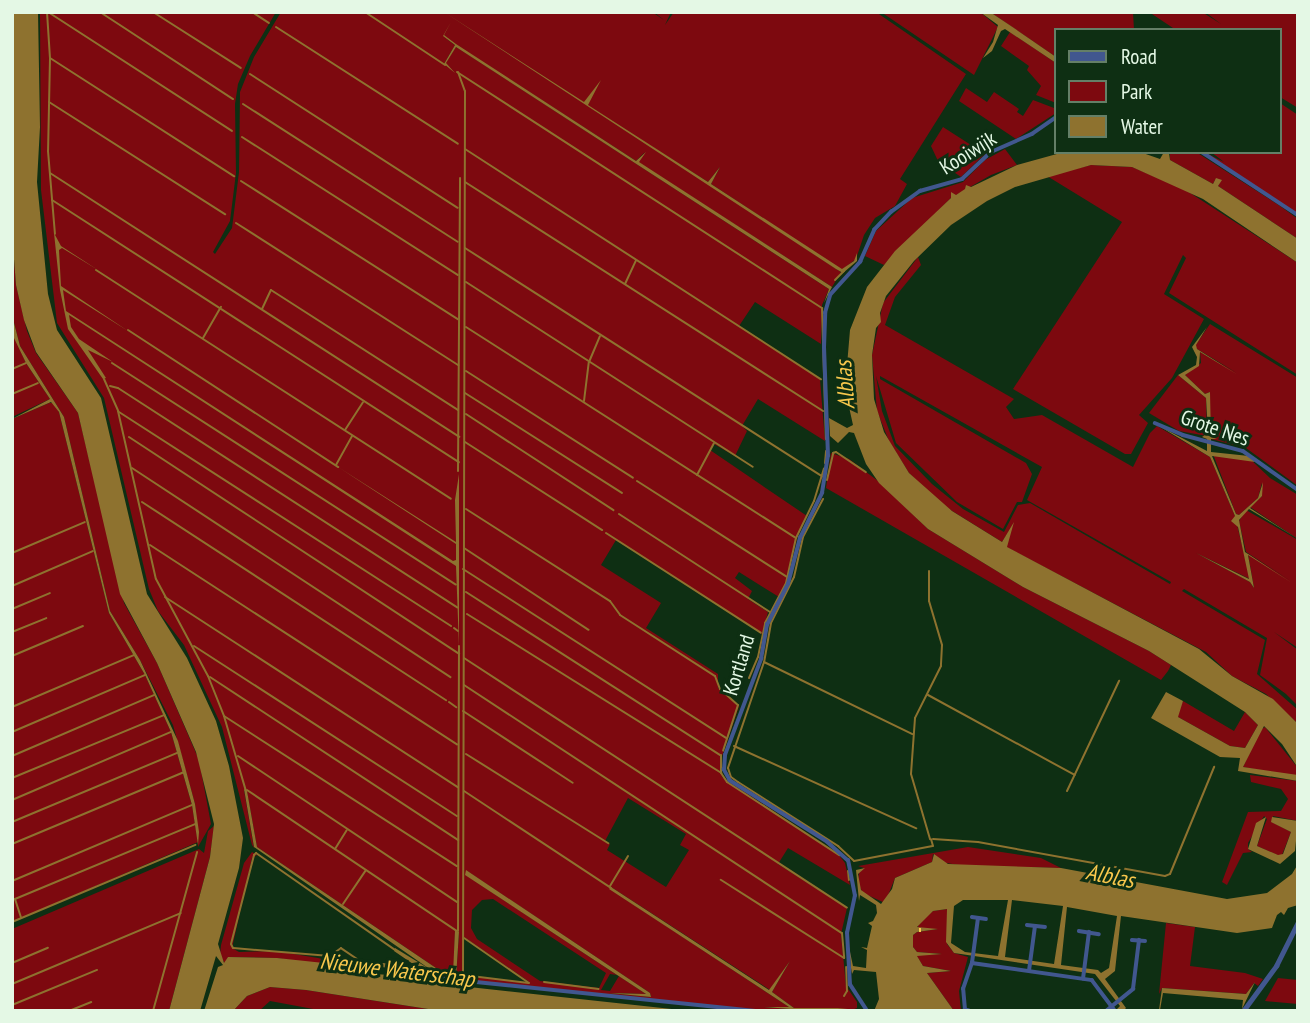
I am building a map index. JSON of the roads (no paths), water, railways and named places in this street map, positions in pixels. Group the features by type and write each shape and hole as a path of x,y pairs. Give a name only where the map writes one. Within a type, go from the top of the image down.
{"street":[{"name":"Kooiwijk","path":"845,275 860,262 878,224 911,197 962,179 991,152 1032,134 1054,118"},
{"path":"1205,154 1298,215"},
{"name":"Kortland","path":"845,275 830,295 825,313 824,375 828,456 822,493 800,538 788,584 767,625 761,659 724,764 730,781 827,842 848,861 855,896 847,933 850,985 866,1010 857,1011"},
{"name":"Grote Nes","path":"1155,423 1243,451 1298,490"},
{"path":"972,917 986,919"},
{"path":"969,1011 965,1010 963,989 972,963 978,918"},
{"path":"1243,1011 1276,965 1298,922"},
{"path":"1027,925 1045,927"},
{"path":"1029,969 1035,926"},
{"path":"1079,931 1099,934"},
{"path":"1083,976 1089,932"},
{"path":"1132,940 1145,941"},
{"path":"1106,1011 1133,989 1139,940"},
{"path":"972,963 1083,976 1092,980 1114,1007"},
{"path":"437,978 755,1011"}],"water":[{"path":"12,12 38,12 40,127 37,182 48,294 57,330 101,398 147,594 187,658 216,721 229,766 243,838 239,868 218,944 224,963 228,957 277,958 324,963 355,973 409,976 460,986 690,1011 441,1011 270,987 247,996 233,1011 204,1011 218,967 223,965 216,956 200,1011 169,1011 210,857 214,824 196,752 157,663 120,594 78,413 36,352 24,320 16,285 12,233"},
{"path":"444,12 584,102 601,80 588,105 708,182 720,167 711,184 842,269 854,261 857,253 857,261 843,273 836,269"},
{"path":"980,12 990,12 1014,28 1054,56 1054,62 1005,29 1001,31 992,51 983,58 993,42 998,25"},
{"path":"451,22 444,35 456,44 636,161 646,152 639,162 832,287 824,303 829,289 456,47 446,63 455,73 444,64 455,45 443,36"},
{"path":"1057,154 1146,154 1160,159 1163,154 1169,154 1170,160 1213,184 1216,178 1222,180 1218,186 1298,239 1298,263 1203,199 1132,167 1091,165 1015,187 987,201 951,225 914,261 886,296 880,313 881,322 876,328 872,355 874,399 884,432 909,473 952,511 1002,542 1014,522 1007,547 1199,649 1232,676 1273,699 1298,724 1298,768 1282,744 1264,726 1243,767 1298,775 1298,781 1238,771 1240,758 1220,757 1151,718 1166,692 1183,701 1178,717 1230,746 1245,748 1258,725 1245,712 1149,651 1023,587 928,529 879,483 866,464 854,433 849,432 838,443 830,436 829,418 847,428 853,425 845,389 850,330 867,287 895,251 951,198 951,192 956,195 965,189 966,185 971,187 1017,165"},
{"path":"54,233 61,246 98,270 62,248 59,250 61,286 128,331 63,290 66,311 453,561 456,560 456,544 338,467 456,542 455,500 459,474 459,647 456,566 69,315 71,327 79,339 113,362 88,350 106,378 103,379 68,329 60,290"},
{"path":"12,315 20,346 64,417 110,611 140,660 178,741 195,804 198,845 192,805 171,732 145,675 109,613 59,412 51,402 12,419 50,399 26,363 13,336"},
{"path":"1207,327 1196,345 1197,349 1238,375 1200,352 1199,366 1185,375 1205,394 1210,392 1211,437 1217,439 1211,439 1211,452 1249,456 1255,462 1212,456 1236,514 1239,515 1258,498 1263,482 1262,496 1250,508 1298,539 1249,509 1239,520 1245,552 1292,583 1248,555 1254,588 1250,582 1196,553 1249,579 1238,527 1231,521 1235,516 1210,457 1159,426 1207,451 1207,439 1202,437 1208,433 1206,398 1178,375 1196,365 1197,357 1192,347"},
{"path":"244,789 247,791 257,847 436,968 453,974 455,930 459,932 456,978 433,971 430,974 361,964 360,961 416,966 394,951 395,948 431,970 254,847"},
{"path":"1266,817 1257,846 1278,855 1283,854 1291,832 1271,822 1272,817 1298,821 1295,851 1280,864 1248,849 1256,823"},
{"path":"934,854 948,864 1061,868 1227,899 1267,893 1292,874 1298,864 1298,905 1288,908 1284,915 1281,912 1277,915 1272,928 1237,933 1121,916 1115,971 1105,979 1126,1008 1123,1011 1115,1011 1120,1006 1095,974 954,953 946,942 947,909 933,911 917,927 938,929 917,932 913,935 913,947 917,952 942,954 917,956 923,966 951,971 927,973 954,1011 874,1011 879,999 876,972 854,970 852,974 851,968 849,947 853,966 866,968 867,950 861,947 867,948 872,926 868,923 873,921 877,913 876,905 860,895 859,901 856,870 865,868 858,874 861,890 881,904 892,889 895,878 932,862","holes":["963,900 1008,900 998,956 965,952 951,943 954,906","1012,900 1063,906 1054,964 1005,957","1067,907 1117,916 1109,968 1101,973 1098,970 1061,965"]},
{"path":"466,870 650,993 651,997 609,993 646,994 465,875"},
{"path":"611,887 769,990 790,961 772,992 794,1008 848,1008 817,1011 764,1007 789,1007 609,889"},
{"path":"1255,982 1242,1009 1243,1000 1163,993 1160,1010 1167,1011 1153,1011 1159,1010 1162,988 1246,994"}],"waterway":[{"path":"47,12 50,58 48,151 55,234"},
{"path":"48,12 232,131"},
{"path":"100,12 233,99"},
{"path":"153,12 241,68"},
{"path":"252,12 269,23"},
{"path":"365,12 445,65"},
{"path":"276,27 458,144"},
{"path":"50,58 234,176"},
{"name":"Alblas","path":"457,72 822,308 826,439"},
{"name":"Nieuwe Waterschap","path":"458,72 465,91 463,975 529,983 464,938"},
{"path":"250,74 458,208"},
{"path":"49,102 225,214"},
{"path":"243,104 458,242"},
{"path":"242,137 458,275"},
{"name":"Alblas","path":"465,149 821,379"},
{"path":"50,173 459,437"},
{"path":"458,471 460,178"},
{"path":"241,181 458,319"},
{"name":"Alblas","path":"465,182 823,411"},
{"path":"52,200 459,462"},
{"path":"236,223 458,365"},
{"path":"465,248 822,476"},
{"path":"625,284 636,260"},
{"path":"96,270 451,499"},
{"path":"835,280 844,271"},
{"path":"466,282 753,467"},
{"path":"262,309 271,290 458,410"},
{"path":"203,338 221,307"},
{"path":"466,327 795,537"},
{"path":"128,330 338,467"},
{"path":"584,401 589,362 600,336"},
{"path":"12,369 26,363"},
{"path":"112,363 456,585"},
{"path":"466,371 633,478"},
{"path":"104,379 118,411 156,579 208,676 224,716 246,791"},
{"path":"12,394 38,383"},
{"path":"110,386 118,388 457,607"},
{"path":"465,393 622,493"},
{"path":"345,430 363,402"},
{"path":"119,412 451,626"},
{"path":"466,414 613,510"},
{"path":"336,465 352,436"},
{"path":"129,437 459,654"},
{"path":"465,442 602,530"},
{"path":"697,475 714,443"},
{"path":"825,463 826,451"},
{"path":"827,480 833,453 836,452 866,472"},
{"path":"132,468 450,677"},
{"path":"749,678 758,657 765,623 786,583 796,538 814,501 824,469"},
{"path":"637,481 787,577"},
{"path":"823,499 803,537 794,577 771,623 764,662 728,768 731,777 838,846 854,861 933,846 931,839"},
{"path":"142,502 446,700"},
{"path":"466,509 610,601 620,615 715,676 720,689 738,705 723,751"},
{"path":"619,514 770,612"},
{"path":"12,553 85,522"},
{"path":"606,533 761,633"},
{"path":"150,545 457,744"},
{"path":"464,548 589,630"},
{"path":"12,586 93,551"},
{"path":"463,569 726,738"},
{"path":"929,571 929,601 942,645 941,666 915,718 911,774 930,839"},
{"path":"466,592 721,756"},
{"path":"12,609 50,593"},
{"path":"165,597 458,787"},
{"path":"467,614 721,773"},
{"path":"12,632 46,618"},
{"path":"12,656 83,626"},
{"path":"454,628 458,631"},
{"path":"194,646 457,816"},
{"path":"458,931 459,646"},
{"path":"12,707 134,655"},
{"path":"464,658 847,908"},
{"path":"764,662 912,734"},
{"path":"12,732 145,675"},
{"path":"210,677 458,840"},
{"path":"1067,791 1119,681"},
{"path":"464,685 842,933 844,958 721,880"},
{"path":"12,756 154,695"},
{"path":"928,695 1075,775"},
{"path":"449,702 456,707"},
{"path":"463,711 573,783"},
{"path":"12,778 164,715"},
{"path":"224,716 457,866"},
{"path":"12,800 171,732"},
{"path":"734,746 916,828"},
{"path":"12,822 179,752"},
{"path":"466,754 608,843"},
{"path":"721,755 721,773 727,782 839,855"},
{"path":"238,756 457,902"},
{"name":"Alblas","path":"933,839 978,842 1165,876 1170,874 1214,767"},
{"path":"12,844 184,772"},
{"path":"247,790 457,931"},
{"path":"464,791 611,888"},
{"path":"12,881 192,805"},
{"path":"15,899 195,824"},
{"path":"335,849 347,830"},
{"path":"12,922 195,845"},
{"path":"153,1011 197,852"},
{"name":"Nieuwe Waterschap","path":"360,961 341,948 330,956 233,948 231,944 256,853 395,950"},
{"path":"610,886 628,856"},
{"path":"343,904 365,871"},
{"path":"848,871 849,880"},
{"path":"12,900 15,899 21,918"},
{"path":"12,984 181,913"},
{"path":"12,963 48,948"},
{"path":"844,996 847,991 846,967"},
{"path":"12,1005 97,970"},
{"path":"544,982 599,989"},
{"path":"69,1011 91,1002"}]}
